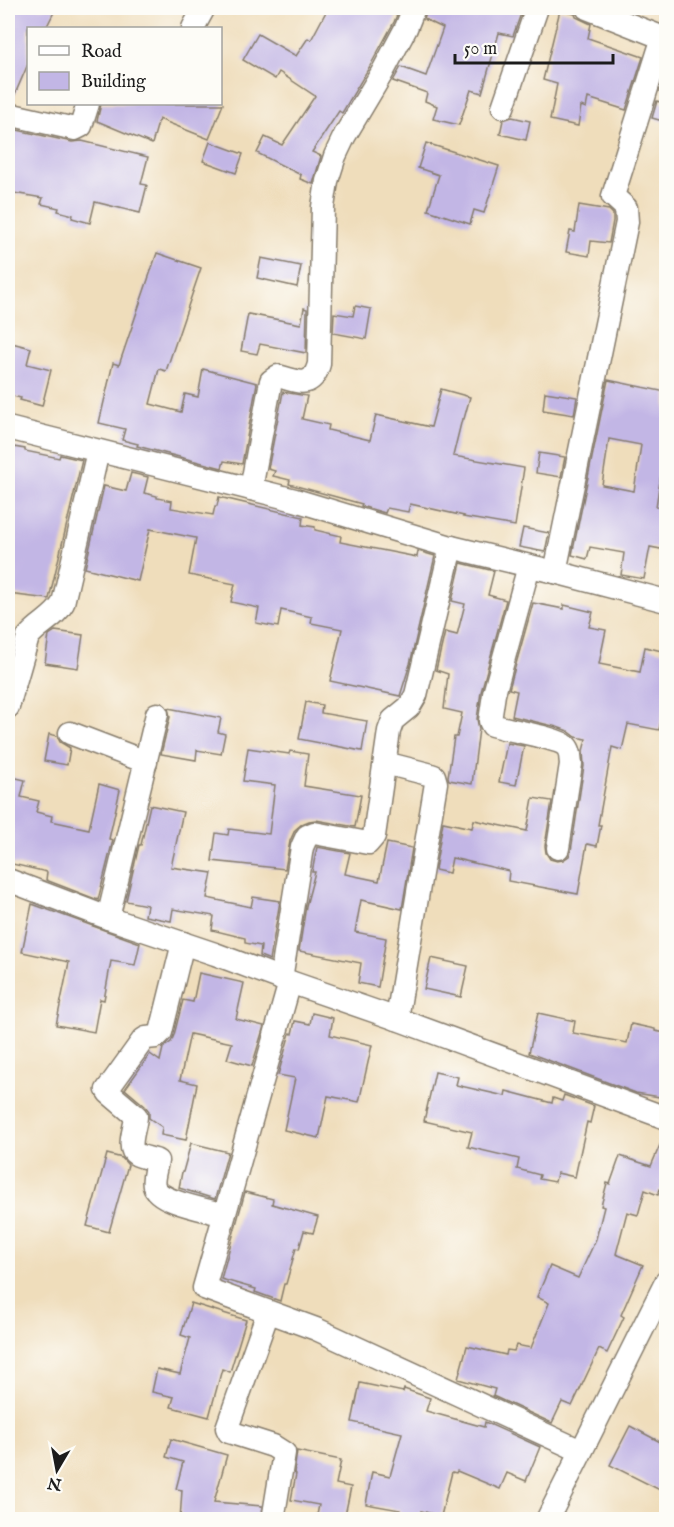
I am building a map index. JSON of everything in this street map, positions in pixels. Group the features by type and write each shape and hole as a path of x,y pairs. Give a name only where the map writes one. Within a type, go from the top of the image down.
{"street":[{"path":"194,27 204,8"},
{"path":"251,489 271,381 278,376 308,381 316,376 319,364 323,207 327,180 335,156 382,73 414,8"},
{"path":"503,107 537,8"},
{"path":"555,572 627,222 626,208 613,196 664,38 587,8"},
{"path":"8,114 75,129 81,126 88,105"},
{"path":"8,428 295,500 451,547 666,601"},
{"path":"8,707 28,637 33,630 57,613 63,603 98,451"},
{"path":"451,547 416,695 409,707 393,720 374,836 368,843 314,833 307,836 302,848 285,980 204,1288 316,1329 580,1451"},
{"path":"529,566 494,694 490,721 492,725 504,729 554,740 565,746 570,754 571,764 558,848"},
{"path":"108,918 157,714"},
{"path":"70,734 146,762"},
{"path":"385,763 434,776 436,783 397,1019"},
{"path":"8,880 666,1118"},
{"path":"183,943 161,1032 156,1037 143,1040 107,1090 136,1116 131,1142 132,1149 135,1154 157,1161 153,1184 158,1193 171,1200 224,1215"},
{"path":"547,1520 580,1451 659,1314 666,1282"},
{"path":"268,1312 227,1428 229,1432 273,1446 284,1453 273,1520"}],"building":[{"path":"14,8 56,8 46,27 27,27 27,66 12,101 8,101 8,22"},
{"path":"328,8 400,8 342,113 339,111 312,152 321,156 313,184 300,179 301,175 257,153 265,137 282,145 315,96 279,72 275,79 243,60 258,34 296,56 308,38 311,40"},
{"path":"427,8 523,8 513,36 499,33 482,93 471,90 459,125 433,119 437,106 425,101 427,93 393,81 401,67 426,76 443,28 424,19"},
{"path":"560,10 575,14 576,17 591,24 588,38 643,57 626,110 588,98 586,108 581,106 578,126 550,120 557,84 543,80"},
{"path":"657,101 666,104 666,122 652,118"},
{"path":"223,104 209,139 159,119 152,144 97,121 101,105"},
{"path":"512,117 530,121 526,140 500,134 503,120"},
{"path":"8,128 72,142 82,141 148,157 141,184 147,185 140,213 95,202 90,223 72,218 73,215 58,211 59,208 41,204 43,198 8,192"},
{"path":"210,142 243,154 236,173 203,161"},
{"path":"426,143 499,166 484,213 474,210 470,224 428,210 439,175 418,168"},
{"path":"579,205 609,210 613,214 609,243 591,241 589,256 566,252 570,231 575,232"},
{"path":"157,253 201,268 166,371 159,369 150,404 181,412 185,394 198,397 203,369 257,383 242,464 224,461 222,468 137,446 138,444 122,440 125,429 99,423 113,363 119,365"},
{"path":"261,258 301,266 297,287 257,278"},
{"path":"355,306 371,309 366,339 333,333 334,313 353,316"},
{"path":"304,308 307,309 306,353 260,344 257,354 241,351 248,314 301,324"},
{"path":"8,342 31,348 27,364 51,370 42,406 8,395"},
{"path":"608,380 666,392 666,441 656,507 666,509 666,550 650,547 644,579 621,575 624,553 590,547 587,559 572,555","holes":["609,439 641,445 634,491 602,485"]},
{"path":"441,389 470,397 453,456 524,468 515,526 463,517 410,504 408,512 387,508 385,513 361,506 362,504 289,484 290,480 273,476 275,471 268,469 283,392 307,396 302,419 329,425 328,430 370,440 376,415 431,427"},
{"path":"545,392 577,397 574,415 543,410"},
{"path":"8,446 59,458 60,455 82,460 49,599 8,594"},
{"path":"539,453 565,457 561,477 536,473"},
{"path":"131,473 148,477 144,493 172,501 171,508 213,515 219,497 303,517 302,525 341,536 340,542 417,557 418,551 435,556 410,664 400,696 330,681 342,629 311,623 312,617 281,610 278,627 256,623 259,608 231,602 235,584 189,575 196,538 150,529 138,581 85,568 104,486 126,491"},
{"path":"523,528 549,533 545,552 519,547"},
{"path":"461,563 494,571 488,595 506,600 481,692 472,784 449,780 448,777 454,737 457,737 462,713 444,709 448,674 436,670 445,632 457,635 465,604 452,601"},
{"path":"533,603 564,609 564,605 593,612 589,627 606,630 599,664 640,672 645,647 666,652 666,709 664,708 659,730 628,724 622,750 612,747 598,825 601,825 597,846 587,844 578,894 508,881 509,871 452,858 449,873 435,870 443,822 472,828 474,820 527,831 533,798 552,801 545,846 550,859 563,860 569,856 571,851 586,739 576,737 557,727 512,716 517,691 509,689"},
{"path":"55,631 83,635 78,668 45,663 49,635"},
{"path":"306,702 322,705 321,713 367,721 362,751 299,739"},
{"path":"168,708 221,718 218,732 225,734 221,754 197,750 196,760 161,754 170,717"},
{"path":"49,734 57,736 60,742 70,748 67,765 44,761"},
{"path":"507,743 524,746 516,785 499,782"},
{"path":"248,748 289,754 290,751 308,754 304,786 361,795 355,827 316,820 302,824 295,830 290,841 285,869 212,861 216,833 228,835 229,829 269,834 275,785 243,781"},
{"path":"8,776 25,780 21,797 39,801 36,812 52,816 51,821 89,829 99,784 120,790 109,839 113,840 98,900 46,880 47,872 8,863"},
{"path":"150,805 183,812 171,867 212,873 207,898 251,907 253,897 280,901 270,960 260,956 261,946 245,943 245,938 212,930 214,916 173,909 171,921 145,916 147,905 126,901"},
{"path":"387,843 412,848 402,909 361,900 355,932 386,938 378,987 358,983 361,963 299,951 306,906 315,872 312,872 317,847 350,853 345,874 379,881"},
{"path":"32,904 140,943 135,965 111,961 104,1000 100,999 94,1032 56,1025 69,962 22,952"},
{"path":"431,958 468,966 461,997 424,989"},
{"path":"199,973 244,983 236,1019 264,1026 252,1066 227,1059 232,1043 190,1034 180,1080 197,1084 186,1140 161,1135 162,1127 149,1118 149,1111 145,1106 125,1089 150,1054 160,1061 163,1048 171,1042 174,1035 183,1000 193,1002"},
{"path":"312,1013 333,1018 330,1035 372,1045 359,1102 328,1096 319,1138 284,1130 295,1078 278,1075 295,1021 310,1024"},
{"path":"538,1013 575,1021 573,1033 627,1043 631,1024 666,1033 666,1098 636,1093 529,1053"},
{"path":"435,1072 458,1077 456,1085 505,1096 506,1091 552,1103 553,1098 562,1101 564,1095 594,1106 590,1123 587,1122 575,1177 557,1173 555,1182 539,1179 540,1175 517,1169 519,1159 468,1147 472,1132 424,1121"},
{"path":"666,1131 666,1192 660,1189 658,1195 645,1190 638,1215 627,1212 616,1254 643,1265 621,1315 624,1317 607,1353 599,1349 572,1406 562,1402 552,1423 493,1396 495,1389 458,1379 467,1346 506,1355 507,1350 514,1351 516,1345 531,1348 549,1303 537,1297 550,1266 578,1278 596,1239 607,1183 610,1184 620,1156 651,1166"},
{"path":"191,1143 228,1152 215,1199 179,1188"},
{"path":"107,1154 122,1158 128,1165 109,1232 87,1226"},
{"path":"245,1192 273,1199 272,1204 318,1217 313,1233 304,1231 299,1249 296,1248 280,1301 255,1292 256,1289 221,1279"},
{"path":"191,1303 246,1320 230,1372 222,1369 209,1417 171,1407 174,1397 152,1392 157,1369 180,1374 190,1338 181,1335"},
{"path":"360,1383 403,1392 404,1389 430,1398 426,1411 484,1427 485,1422 540,1447 526,1481 507,1473 500,1489 457,1471 452,1472 441,1516 421,1511 419,1520 398,1520 400,1510 366,1504 372,1472 390,1476 402,1433 352,1422"},
{"path":"630,1426 666,1445 666,1493 610,1465"},
{"path":"171,1439 227,1455 214,1502 262,1506 260,1520 180,1520 182,1490 176,1489 183,1462 166,1457"},
{"path":"297,1451 341,1460 336,1484 351,1487 344,1520 316,1520 319,1505 291,1500 296,1474 294,1473"}]}
